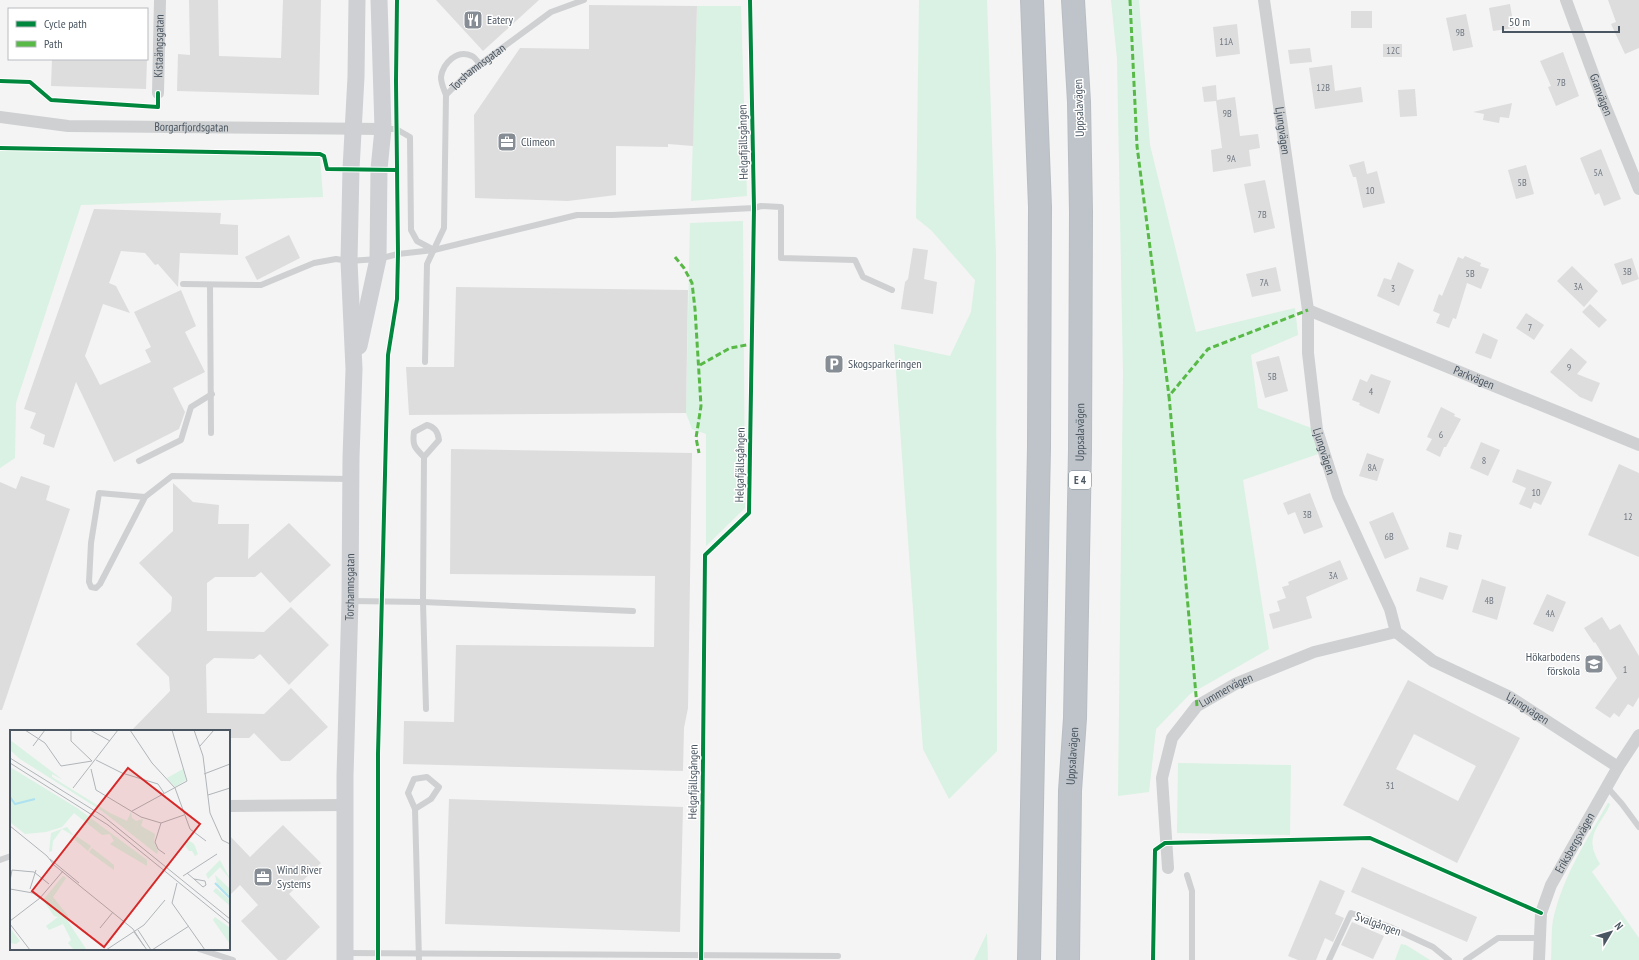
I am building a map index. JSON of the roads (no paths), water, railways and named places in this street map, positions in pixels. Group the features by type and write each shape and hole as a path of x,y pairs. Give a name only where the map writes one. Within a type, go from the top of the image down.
{"highway":[{"path":"1029,960 1039,455 1040,207 1032,0"},
{"name":"Uppsalavägen","path":"1068,960 1070,791 1075,718 1080,434 1081,204 1079,102 1073,0"}],"street":[{"name":"Kistaängsgatan","path":"158,93 160,0"},
{"name":"Torshamnsgatan","path":"345,957 346,805 354,369 349,261 352,128 356,77 357,0"},
{"name":"Torshamnsgatan","path":"354,369 378,259 379,169 383,128 379,0"},
{"name":"Ljungvägen","path":"1264,0 1308,310 1308,353 1317,430 1338,496 1390,609 1396,632 1433,661 1510,697 1618,767"},
{"name":"Granvägen","path":"1566,0 1602,98 1639,189"},
{"name":"Borgarfjordsgatan","path":"0,117 68,126 383,128"},
{"name":"Parkvägen","path":"1308,310 1639,445"},
{"name":"Lummervägen","path":"1168,868 1162,778 1172,738 1197,706 1236,684 1314,652 1396,632"},
{"name":"Eriksbergsvägen","path":"1539,960 1541,913 1551,885 1618,767 1639,735"},
{"path":"230,806 346,805"}],"lane":[{"name":"Torshamnsgatan","path":"425,362 427,264 444,228 446,95 468,73 551,12 584,0"},
{"path":"446,95 441,77 444,68 451,58 463,54 473,56 480,65"},
{"path":"383,128 396,129 410,137 411,230 417,241 434,250"},
{"path":"183,284 262,285 314,263 336,259 349,261 378,259 398,254 434,250 577,215 612,215 754,208 761,206 780,207 781,258 855,260 863,277 892,290"},
{"path":"210,285 212,394 211,433"},
{"path":"139,461 181,440 192,407 212,394"},
{"path":"424,457 414,446 413,440 414,432 427,425 432,426 438,433 439,440 424,457 423,602 426,709"},
{"path":"145,497 99,493 91,543 89,582 91,587 96,588 100,584 145,497 172,476 351,479"},
{"path":"350,601 423,602 633,611"},
{"path":"415,809 431,799 439,788 427,777 414,779 408,793 415,809 419,957"},
{"path":"1607,787 1639,827"},
{"path":"0,860 10,856"},
{"path":"1187,875 1192,891 1192,960"},
{"name":"Svalgången","path":"1330,960 1351,913 1390,927 1433,947 1449,960"},
{"path":"1466,960 1498,938 1541,938"},
{"path":"212,951 232,960"},
{"name":"Torshamnsgatan","path":"345,957 838,956"}],"place":[{"name":"Eatery","path":"473,20"},
{"name":"Climeon","path":"507,142"},
{"name":"Skogsparkeringen","path":"834,364"},
{"name":"Hökarbodens förskola","path":"1594,664"},
{"name":"Wind River Systems","path":"263,877"}]}
